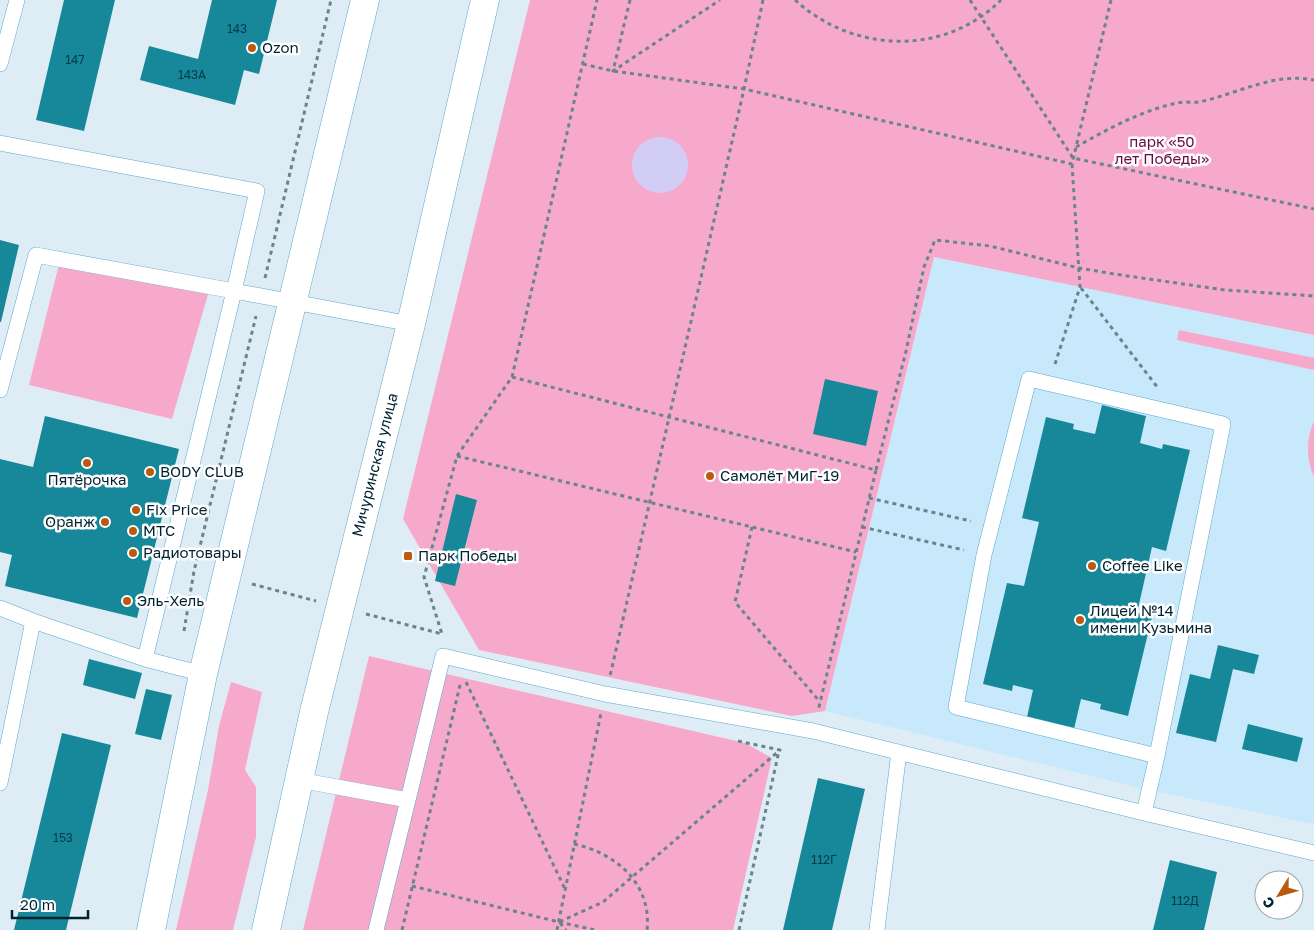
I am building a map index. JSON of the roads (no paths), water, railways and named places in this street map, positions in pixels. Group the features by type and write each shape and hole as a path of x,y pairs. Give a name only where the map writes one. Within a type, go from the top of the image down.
{"street":[{"path":"151,930 203,674 366,0"},
{"name":"Мичуринская улица","path":"266,930 339,607 411,324 485,0"}],"lane":[{"path":"0,64 17,0"},
{"path":"0,143 257,191 145,659"},
{"path":"0,390 36,255 411,324"},
{"path":"1144,813 1157,756 1223,424 1029,379 984,555 956,707 1157,756"},
{"path":"0,608 145,659 203,674"},
{"path":"0,782 34,621"},
{"path":"376,930 443,656 606,694 813,731 1314,853"},
{"path":"877,929 899,752"},
{"path":"299,780 408,800"}],"place":[{"name":"Ozon","path":"252,48"},
{"name":"Пятёрочка","path":"87,463"},
{"name":"BODY CLUB","path":"150,472"},
{"name":"Самолёт МиГ-19","path":"710,476"},
{"name":"Fix Price","path":"136,510"},
{"name":"Оранж","path":"105,522"},
{"name":"МТС","path":"133,531"},
{"name":"Радиотовары","path":"133,553"},
{"name":"Парк Победы","path":"408,556"},
{"name":"Coffee Like","path":"1092,566"},
{"name":"Эль-Хель","path":"127,601"},
{"name":"Лицей №14 имени Кузьмина","path":"1080,620"}],"park label":[{"name":"парк «50 лет Победы»","path":"1162,150"}]}
